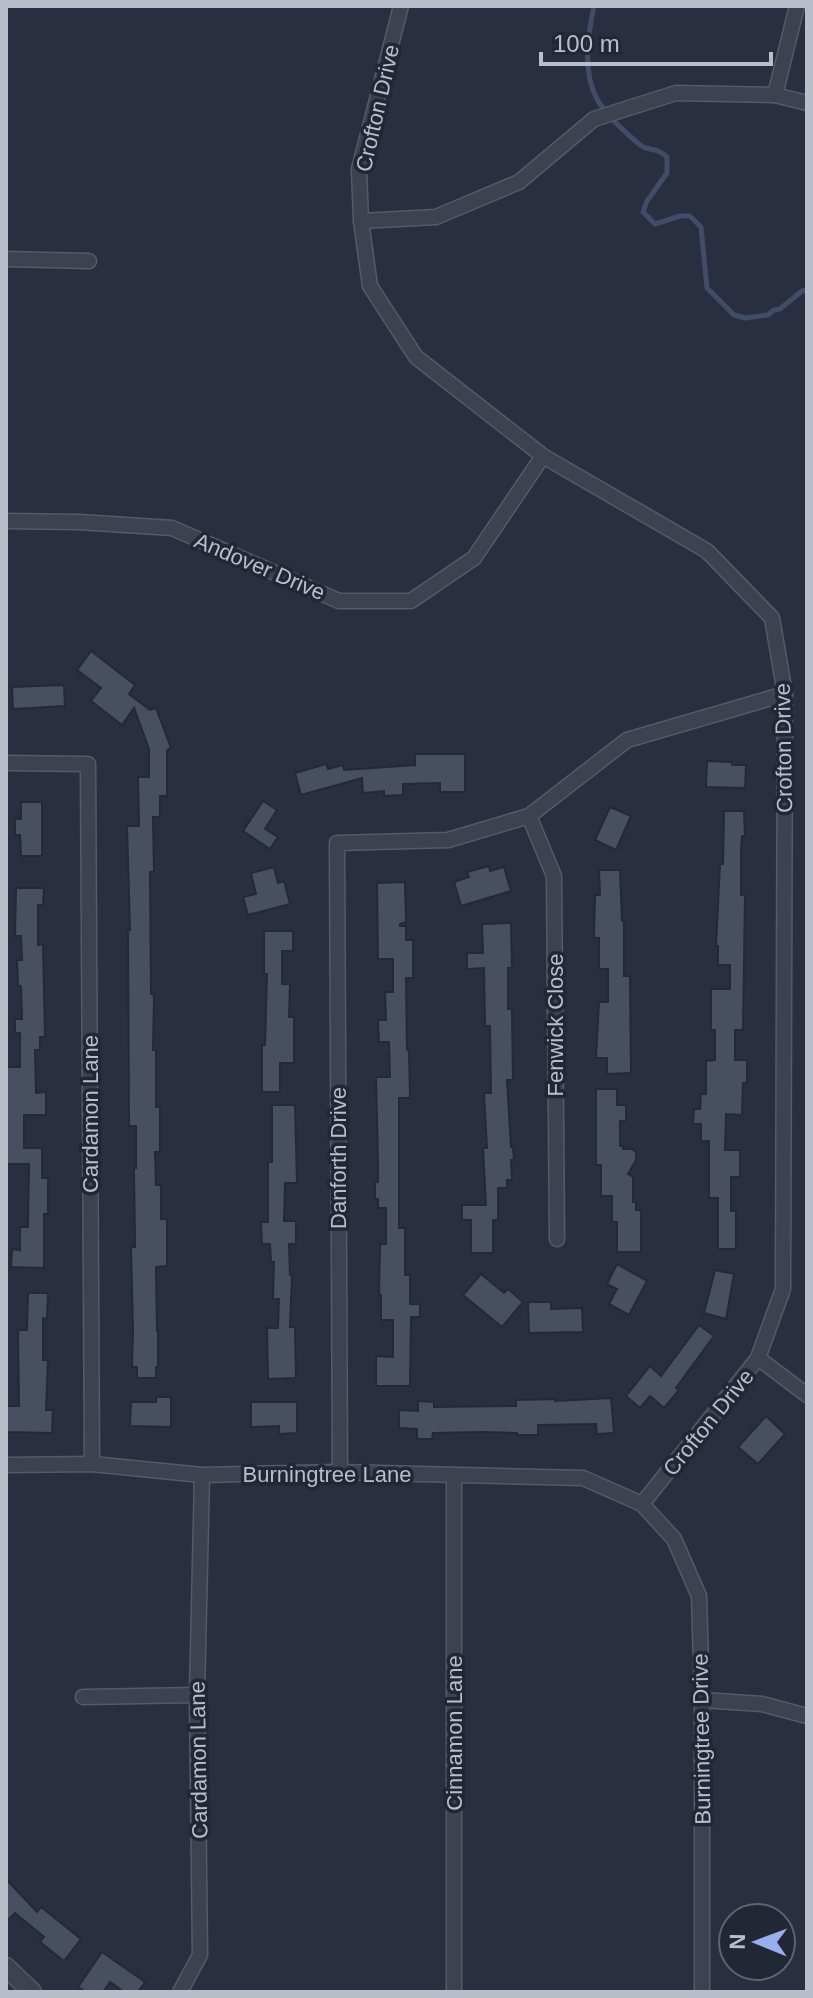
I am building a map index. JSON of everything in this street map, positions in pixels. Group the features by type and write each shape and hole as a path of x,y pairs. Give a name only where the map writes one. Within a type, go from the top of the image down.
{"street":[{"name":"Crofton Drive","path":"401,6 359,169 361,221 370,286 416,357 543,456 707,551 772,618 785,694 783,1289 758,1358 642,1504"},
{"path":"775,95 797,6"},
{"path":"361,221 436,217 519,182 594,119 676,93 775,95 807,103"},
{"path":"6,259 89,261"},
{"name":"Andover Drive","path":"6,521 172,528 339,601 411,601 474,558 543,456"},
{"path":"529,816 627,740 785,694"},
{"name":"Cardamon Lane","path":"6,763 88,764 92,1464"},
{"name":"Danforth Drive","path":"340,1472 337,843 448,840 529,816"},
{"name":"Fenwick Close","path":"529,816 554,876 557,1239"},
{"path":"758,1358 807,1395"},
{"name":"Burningtree Lane","path":"6,1465 92,1464 202,1475 340,1472 583,1478 642,1504"},
{"name":"Cardamon Lane","path":"180,1992 200,1955 197,1695 202,1475"},
{"name":"Cinnamon Lane","path":"454,1475 454,1992"},
{"name":"Burningtree Drive","path":"642,1504 674,1539 699,1596 702,1992"},
{"path":"83,1697 197,1695"},
{"path":"702,1700 762,1704 807,1716"},
{"path":"6,1967 32,1992"}],"building":[{"path":"91,651 135,685 129,694 150,710 156,708 171,748 167,750 167,796 160,796 160,817 153,817 154,872 150,872 153,1050 156,1050 156,1107 160,1107 160,1152 155,1152 156,1185 161,1185 161,1219 167,1219 167,1266 156,1267 156,1378 137,1378 137,1367 132,1367 131,1247 135,1247 136,1126 129,1126 127,826 139,826 138,777 149,777 149,749 134,708 122,725 91,701 101,688 77,670"},
{"path":"64,685 65,706 13,709 12,687"},
{"path":"415,754 465,754 465,792 440,792 440,783 403,784 403,795 384,796 384,791 363,793 362,778 301,795 295,773 326,764 328,769 343,765 344,770 415,765"},
{"path":"707,761 746,765 745,788 706,787"},
{"path":"263,801 277,810 265,829 278,837 270,849 243,831"},
{"path":"21,802 42,802 42,856 21,856 20,835 15,835 15,819 21,819"},
{"path":"610,807 631,816 616,850 595,840"},
{"path":"724,811 744,811 745,836 742,836 741,849 741,895 745,895 743,1030 735,1030 735,1060 747,1060 747,1083 743,1083 742,1115 726,1114 725,1150 740,1150 740,1177 731,1177 731,1211 736,1211 736,1249 718,1249 718,1198 709,1198 709,1141 701,1141 701,1124 693,1124 694,1109 700,1109 701,1094 706,1094 706,1061 715,1060 711,989 730,989 730,965 718,965 716,946"},
{"path":"489,866 490,871 504,867 511,891 461,906 454,882 469,877 467,872"},
{"path":"274,867 278,883 284,881 290,904 248,915 243,897 256,894 251,873"},
{"path":"599,870 620,870 624,976 630,976 631,1073 607,1074 607,1058 596,1058 599,1002 608,1002 608,969 599,969 599,938 594,938 595,895 600,895"},
{"path":"405,882 406,922 400,926 406,926 406,940 413,940 413,978 406,978 410,1098 399,1098 399,1228 405,1228 405,1275 410,1275 410,1304 420,1304 420,1317 411,1317 410,1386 376,1386 376,1356 393,1357 393,1320 381,1320 379,1295 380,1244 386,1244 386,1208 378,1208 375,1182 378,1182 376,1077 390,1077 389,1042 379,1042 378,1020 386,1020 385,992 393,992 393,959 378,959 377,883"},
{"path":"16,888 44,888 43,905 38,905 38,945 43,944 45,1037 40,1037 40,1050 35,1050 36,1093 46,1092 46,1115 24,1115 24,1148 42,1148 42,1178 48,1178 44,1268 11,1267 12,1249 20,1250 20,1227 28,1227 29,1164 6,1164 6,1067 20,1067 20,1033 15,1033 15,1019 22,1019 17,960 22,960 21,936 15,936"},
{"path":"511,923 512,968 508,968 508,1009 512,1009 513,1080 507,1080 514,1160 511,1160 512,1180 507,1180 507,1188 498,1188 498,1220 493,1220 493,1253 471,1253 471,1220 462,1220 462,1205 486,1205 484,1093 491,1093 490,1026 485,1026 484,968 467,969 467,953 483,953 482,924"},
{"path":"264,931 293,931 293,951 282,951 282,984 290,984 289,1017 294,1017 294,1063 280,1063 280,1092 262,1092 267,974 264,974"},
{"path":"596,1089 617,1089 617,1105 626,1105 626,1121 620,1121 620,1146 636,1152 636,1160 628,1174 633,1177 633,1202 636,1202 636,1210 641,1210 641,1252 617,1252 617,1222 612,1222 612,1196 601,1196 601,1165 596,1165"},
{"path":"272,1105 295,1105 297,1183 285,1183 284,1221 296,1221 296,1244 289,1244 292,1275 290,1327 295,1327 296,1378 268,1379 267,1328 278,1328 279,1299 273,1299 274,1262 271,1262 270,1244 262,1244 261,1222 268,1222"},
{"path":"617,1264 647,1281 629,1315 609,1304 617,1289 607,1284"},
{"path":"715,1270 734,1274 726,1319 704,1313"},
{"path":"481,1274 504,1293 508,1289 523,1302 502,1327 463,1295"},
{"path":"28,1293 48,1293 47,1319 43,1318 43,1360 48,1360 46,1410 53,1410 52,1433 6,1432 6,1406 19,1406 18,1330 27,1330"},
{"path":"528,1302 551,1302 551,1309 582,1308 583,1332 529,1333"},
{"path":"699,1325 714,1336 664,1408 650,1396 640,1408 626,1396 650,1366 661,1376"},
{"path":"156,1397 171,1397 171,1427 130,1426 131,1402 156,1402"},
{"path":"611,1398 614,1433 597,1434 596,1424 538,1425 538,1435 433,1433 432,1439 417,1439 417,1429 399,1428 399,1410 418,1411 418,1401 434,1402 434,1407 516,1406 516,1400"},
{"path":"251,1402 297,1402 297,1433 279,1434 279,1426 251,1427"},
{"path":"766,1416 785,1434 758,1464 738,1447"},
{"path":"6,1879 37,1912 41,1907 81,1939 64,1961 40,1942 44,1937 15,1913 6,1922"},
{"path":"102,1952 145,1982 138,1992 124,1992 110,1982 103,1992 86,1992 78,1987"}],"waterway":[{"path":"594,6 588,41 588,65 597,99 640,145 667,157 667,173 643,212 655,224 690,216 701,227 707,288 734,315 745,318 768,315 807,290"}]}
